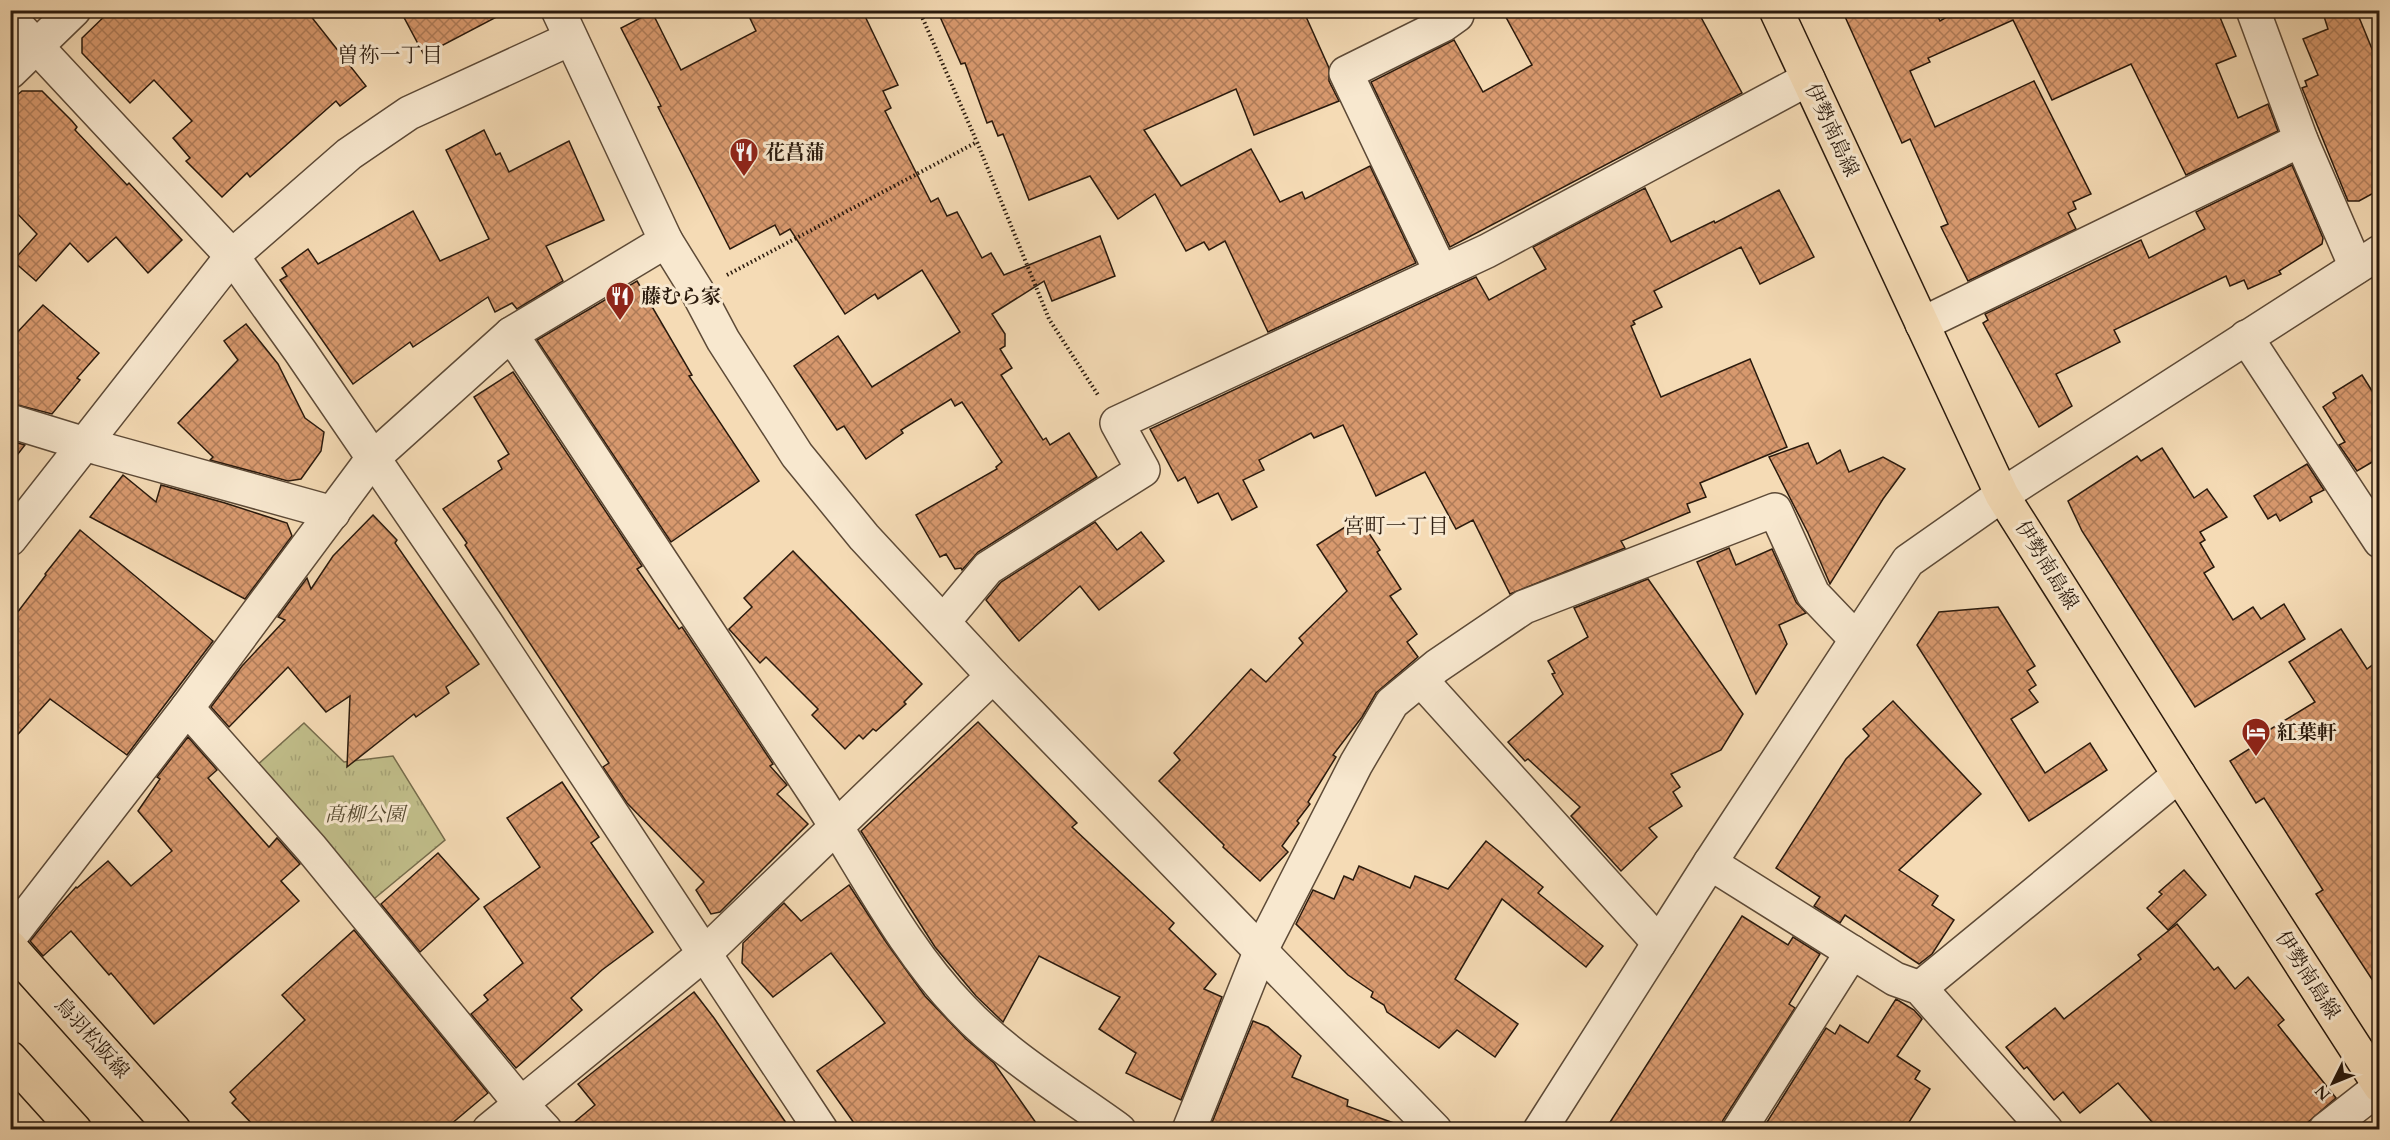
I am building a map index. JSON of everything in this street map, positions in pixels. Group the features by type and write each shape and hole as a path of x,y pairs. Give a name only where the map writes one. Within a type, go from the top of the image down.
{"main road":[{"name":"伊勢南島線","path":"1776,10 2002,495 2379,1086"},
{"name":"鳥羽松阪線","path":"10,947 174,1130"},
{"path":"10,1058 75,1130"}],"street":[{"path":"10,72 74,10"},
{"path":"1441,272 1346,73 1443,26 1457,15 1454,10"},
{"path":"1540,1130 1710,863 1908,561 2002,495 2368,260 2301,140 2253,10"},
{"path":"10,18 231,255 486,623 821,1130"},
{"path":"10,539 231,255 349,154 409,113 569,20 666,241 697,291 723,340 797,455 864,537 993,675 1435,1130"},
{"path":"944,621 987,568 1143,470 1116,423 1487,251 1808,79"},
{"path":"1922,324 2301,140"},
{"path":"10,937 187,708 373,458 511,334 666,241"},
{"path":"511,334 836,826 900,930 932,976 963,1011 999,1042 1119,1130"},
{"path":"2246,337 2379,541"},
{"path":"10,421 84,444 333,513"},
{"path":"1189,1130 1261,950 1356,764 1392,703 1437,666 1524,608 1775,510 1813,594 1856,639"},
{"path":"489,1130 705,953 993,675"},
{"path":"1421,680 1659,943"},
{"path":"187,708 311,848 520,1103 545,1130"},
{"path":"1920,988 2179,775"},
{"path":"1710,863 1895,979 1920,988 2046,1130"},
{"path":"1739,1130 1852,952"},
{"path":"2325,1130 2379,1086"}],"path":[{"path":"919,10 977,142 1049,319 1116,423"},
{"path":"697,291 977,142"}],"green space":[{"name":"髙柳公園","path":"304,723 344,762 393,756 445,840 369,903 255,767"}],"building":[{"path":"111,10 306,10 366,86 340,106 336,101 250,177 247,173 222,197 186,161 190,158 173,138 192,121 154,80 130,103 82,53 82,38"},
{"path":"400,10 510,10 424,55"},
{"path":"746,10 862,10 898,85 883,91 891,108 885,111 931,202 938,198 947,216 957,212 982,258 991,253 1004,275 1100,236 1115,276 1052,301 1044,281 992,314 1005,334 1005,346 1000,349 1012,368 1001,375 1043,440 1046,438 1050,445 1069,433 1097,477 978,552 962,570 961,568 955,569 946,554 940,557 916,515 997,469 996,467 1002,462 962,402 955,406 951,399 901,430 903,433 866,459 844,426 837,430 794,366 838,336 872,387 960,332 922,270 878,299 875,294 845,314 790,229 780,235 775,225 730,249 621,28 652,12 681,70 756,31"},
{"path":"937,10 1303,10 1329,68 1329,81 1339,101 1254,135 1236,89 1144,130 1181,186 1251,149 1280,202 1302,192 1305,199 1370,166 1416,263 1268,332 1225,241 1209,250 1204,242 1186,251 1155,194 1118,219 1090,176 1029,200 1003,134 998,136 992,121 987,123 965,63 961,64"},
{"path":"1502,10 1697,10 1742,93 1450,247 1371,82 1454,40 1483,92 1532,65"},
{"path":"1842,10 1935,10 1940,21 1959,10 2217,10 2236,56 2216,64 2238,118 2268,104 2278,131 2186,175 2131,64 2052,100 2013,20 1928,58 1930,62 1910,71 1935,127 2034,81 2091,194 2073,202 2076,209 2068,213 2076,229 1968,281 1941,227 1948,224 1910,139 1902,143"},
{"path":"2322,10 2356,10 2379,66 2379,190 2359,201 2348,201 2302,88 2307,86 2305,81 2318,75 2303,39 2328,29"},
{"path":"22,91 42,91 72,121 77,127 75,130 182,240 148,273 116,237 88,262 70,243 36,281 13,261 37,234 10,206 10,101"},
{"path":"484,130 496,155 500,153 509,172 569,141 604,220 546,246 563,281 517,309 512,303 495,312 488,297 413,347 410,342 353,384 280,280 287,276 282,268 308,249 318,264 413,211 440,261 489,239 446,150"},
{"path":"2292,165 2323,238 2322,244 2279,271 2281,274 2248,289 2244,280 2230,286 2226,276 2114,330 2120,342 2056,374 2072,406 2039,427 1983,323 1988,320 1985,314 2141,240 2149,258 2205,229 2196,212"},
{"path":"1645,188 1671,242 1714,221 1715,223 1779,190 1814,257 1760,284 1741,247 1654,291 1662,307 1633,321 1635,324 1631,326 1661,397 1750,359 1787,447 1700,483 1706,497 1687,504 1690,512 1621,541 1625,548 1510,594 1473,520 1456,529 1425,472 1376,496 1343,425 1314,438 1311,433 1259,460 1264,470 1243,480 1257,507 1232,520 1218,493 1198,503 1185,477 1178,481 1150,429 1476,277 1489,300 1546,269 1533,247"},
{"path":"637,281 692,375 689,376 759,481 671,542 537,340"},
{"path":"43,305 99,353 77,378 80,380 52,414 10,403 10,340"},
{"path":"246,324 278,364 305,418 324,432 321,451 301,479 288,481 210,460 213,457 178,423 238,360 224,341"},
{"path":"513,372 642,566 637,569 679,629 682,627 773,764 770,766 787,785 777,794 808,824 720,912 711,914 696,890 704,882 627,803 603,767 609,763 443,509 502,469 498,461 509,454 474,397"},
{"path":"2362,375 2379,402 2379,458 2357,471 2339,445 2345,442 2323,407 2336,398 2333,393"},
{"path":"10,441 25,445 10,464"},
{"path":"1808,443 1817,464 1840,450 1849,472 1883,457 1905,469 1883,499 1830,584 1808,533 1769,457"},
{"path":"2162,448 2194,498 2207,489 2227,517 2200,532 2205,540 2200,543 2214,567 2204,573 2233,620 2253,607 2261,619 2284,604 2305,639 2195,707 2082,531 2068,501 2137,456 2141,461"},
{"path":"2307,464 2324,490 2310,497 2312,502 2280,521 2276,514 2268,519 2254,496"},
{"path":"123,475 156,502 161,485 287,523 292,536 245,599 90,517"},
{"path":"373,515 397,540 395,543 479,664 446,687 449,693 416,717 414,714 347,767 350,696 326,712 288,667 229,727 211,707 242,666 285,620 278,617 307,578 311,589 333,556"},
{"path":"1359,518 1380,550 1377,552 1401,589 1390,596 1417,634 1407,642 1418,657 1376,693 1362,717 1333,755 1336,757 1308,802 1310,804 1282,846 1288,852 1260,881 1223,847 1224,845 1159,781 1180,760 1174,753 1251,669 1266,682 1303,643 1299,638 1347,591 1317,545"},
{"path":"1095,522 1117,550 1141,532 1164,561 1099,610 1080,586 1019,641 986,600 1001,582"},
{"path":"80,530 213,641 127,755 50,699 10,743 10,622"},
{"path":"1729,548 1736,565 1772,549 1796,602 1806,613 1779,625 1787,644 1756,694 1697,562"},
{"path":"793,551 922,684 904,702 906,704 876,731 873,729 863,739 859,735 845,749 812,715 818,709 766,657 760,663 729,629 752,607 744,598"},
{"path":"1648,579 1743,714 1721,750 1671,774 1680,787 1673,792 1682,806 1649,828 1657,837 1621,871 1571,816 1580,807 1528,759 1525,761 1508,742 1563,694 1548,661 1588,637 1574,608"},
{"path":"1998,607 2035,666 2027,671 2036,685 2029,690 2038,702 2011,719 2045,773 2090,743 2107,770 2029,821 1917,645 1939,612"},
{"path":"2341,629 2367,669 2379,660 2379,990 2316,894 2323,890 2264,798 2256,803 2230,761 2259,743 2256,738 2315,702 2289,662"},
{"path":"1893,701 1981,794 1899,870 1938,896 1932,905 1954,920 1932,954 1919,964 1845,915 1840,923 1814,906 1820,897 1776,868 1846,759 1869,736 1863,729"},
{"path":"978,722 1077,823 1072,827 1174,923 1169,929 1216,974 1204,989 1222,997 1181,1100 1126,1073 1136,1053 1099,1029 1120,997 1039,956 1003,1022 976,996 935,947 861,831"},
{"path":"188,737 217,770 208,778 269,847 277,838 300,864 281,881 299,901 154,1024 111,973 109,975 71,931 43,956 30,941 76,887 108,861 131,886 172,851 138,811 160,779 157,777"},
{"path":"562,782 599,837 591,843 653,932 602,970 571,998 582,1010 516,1068 471,1014 488,1000 484,995 523,963 484,907 540,867 507,818"},
{"path":"1486,841 1543,887 1538,893 1603,946 1586,967 1502,899 1455,979 1518,1024 1495,1057 1457,1030 1439,1048 1387,1012 1384,1005 1371,997 1373,992 1348,975 1296,924 1313,890 1334,899 1344,876 1353,880 1359,866 1410,888 1415,876 1448,889"},
{"path":"438,853 479,899 420,952 381,904"},
{"path":"2184,870 2206,895 2168,930 2147,908 2162,894 2159,892"},
{"path":"849,885 925,996 966,1039 994,1063 1041,1130 859,1130 817,1071 885,1023 831,953 773,997 742,963 743,943 784,903 801,921"},
{"path":"1742,916 1788,945 1793,937 1820,954 1789,1004 1795,1008 1723,1120 1720,1130 1605,1130"},
{"path":"2177,924 2214,970 2218,967 2235,989 2248,977 2284,1020 2278,1025 2336,1098 2299,1130 2159,1130 2118,1083 2080,1113 2063,1092 2054,1100 2027,1067 2024,1069 2006,1047 2055,1008 2064,1019 2141,959 2138,955"},
{"path":"354,930 488,1093 444,1130 258,1130 232,1103 236,1099 230,1092 305,1020 282,995"},
{"path":"694,992 791,1130 565,1130 595,1105 578,1084"},
{"path":"1896,999 1914,1010 1922,1019 1897,1056 1920,1071 1915,1079 1930,1089 1904,1130 1762,1130 1826,1028 1835,1034 1840,1025 1868,1043"},
{"path":"1253,1021 1268,1027 1301,1056 1292,1077 1348,1100 1347,1106 1402,1126 1401,1130 1209,1130"}],"place":[{"name":"花菖蒲","path":"744,178"},
{"name":"藤むら家","path":"620,322"},
{"name":"紅葉軒","path":"2256,758"}],"district":[{"name":"曽祢一丁目","path":"390,55"},
{"name":"宮町一丁目","path":"1396,526"}]}
